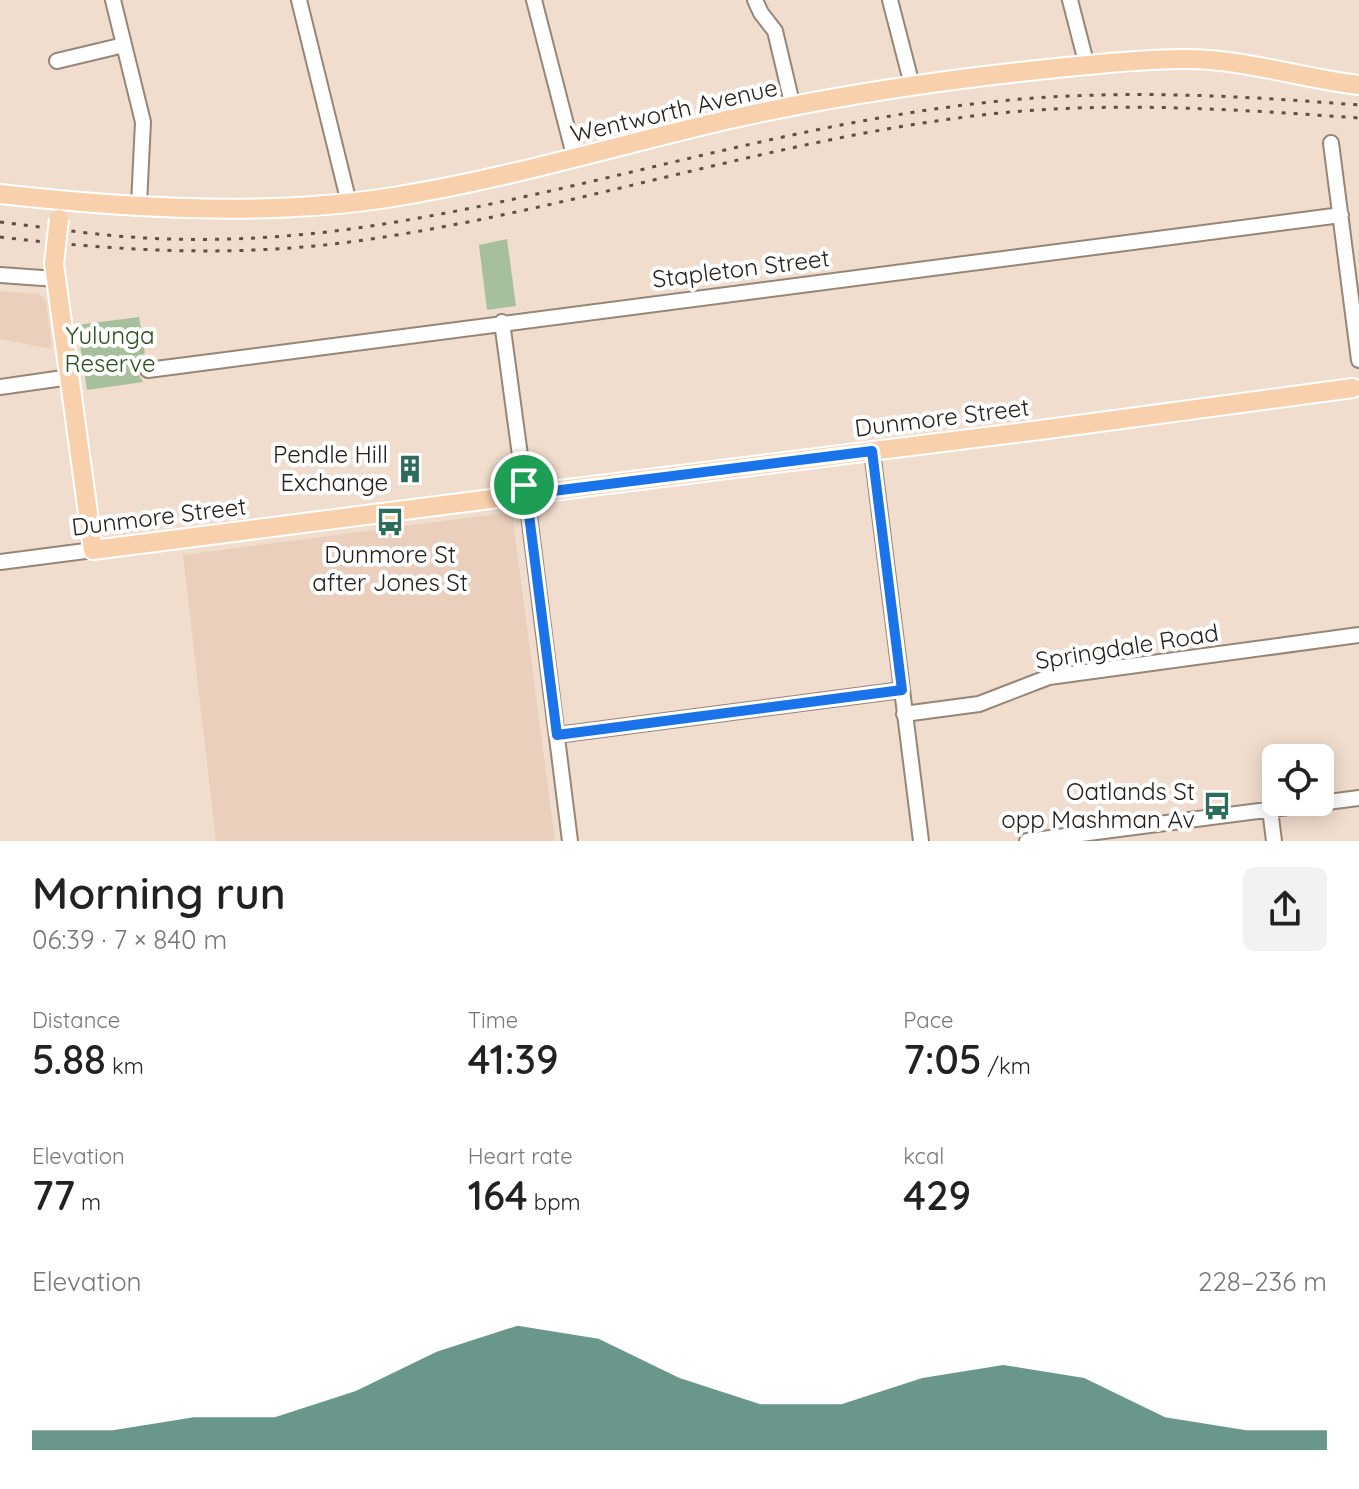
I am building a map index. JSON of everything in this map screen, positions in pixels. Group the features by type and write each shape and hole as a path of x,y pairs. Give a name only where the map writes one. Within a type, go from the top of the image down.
{"main road":[{"name":"Wentworth Avenue","path":"0,194 60,210 139,204 227,208 392,198 575,159 729,120 912,85 1158,59 1215,60 1359,85"},
{"path":"60,210 55,272 93,550"},
{"name":"Dunmore Street","path":"93,550 1357,387"}],"street":[{"path":"113,0 143,122 139,204"},
{"path":"299,0 349,203"},
{"path":"534,0 575,159"},
{"path":"755,0 775,31 793,107"},
{"path":"890,0 912,85"},
{"path":"1070,0 1087,66"},
{"path":"57,61 124,45"},
{"path":"1331,143 1359,360"},
{"name":"Stapleton Street","path":"148,370 1341,215"},
{"path":"0,275 55,272"},
{"path":"502,322 570,841"},
{"path":"0,387 70,377"},
{"path":"872,451 921,841"},
{"name":"Dunmore Street","path":"0,562 93,550"},
{"name":"Springdale Road","path":"904,714 979,704 1049,677 1359,635"},
{"path":"557,735 902,690"},
{"path":"1334,801 1359,798"},
{"path":"1027,841 1262,810"},
{"path":"1271,816 1274,841"}],"shaded area":[{"path":"0,291 39,294 46,301 52,349 0,339"},
{"path":"512,512 555,841 216,841 183,555"}],"green space":[{"path":"507,239 516,306 487,310 479,245"},
{"name":"Yulunga Reserve","path":"139,317 145,353 139,357 136,370 143,382 87,390 77,325"}],"railway":[{"path":"0,222 150,238 222,239 297,235 447,213 822,129 973,104 1070,96 1166,95 1359,105"},
{"path":"0,237 186,251 325,245 522,211 747,158 897,127 1021,111 1118,107 1359,118"}],"place":[{"name":"Pendle Hill Exchange","path":"410,469"},
{"name":"Dunmore St after Jones St","path":"390,522"},
{"name":"Oatlands St opp Mashman Av","path":"1217,806"}],"route":[{"path":"872,451 902,690 557,735 528,507 518,504 514,496 518,488 524,485 533,488 536,493 872,451"}]}
